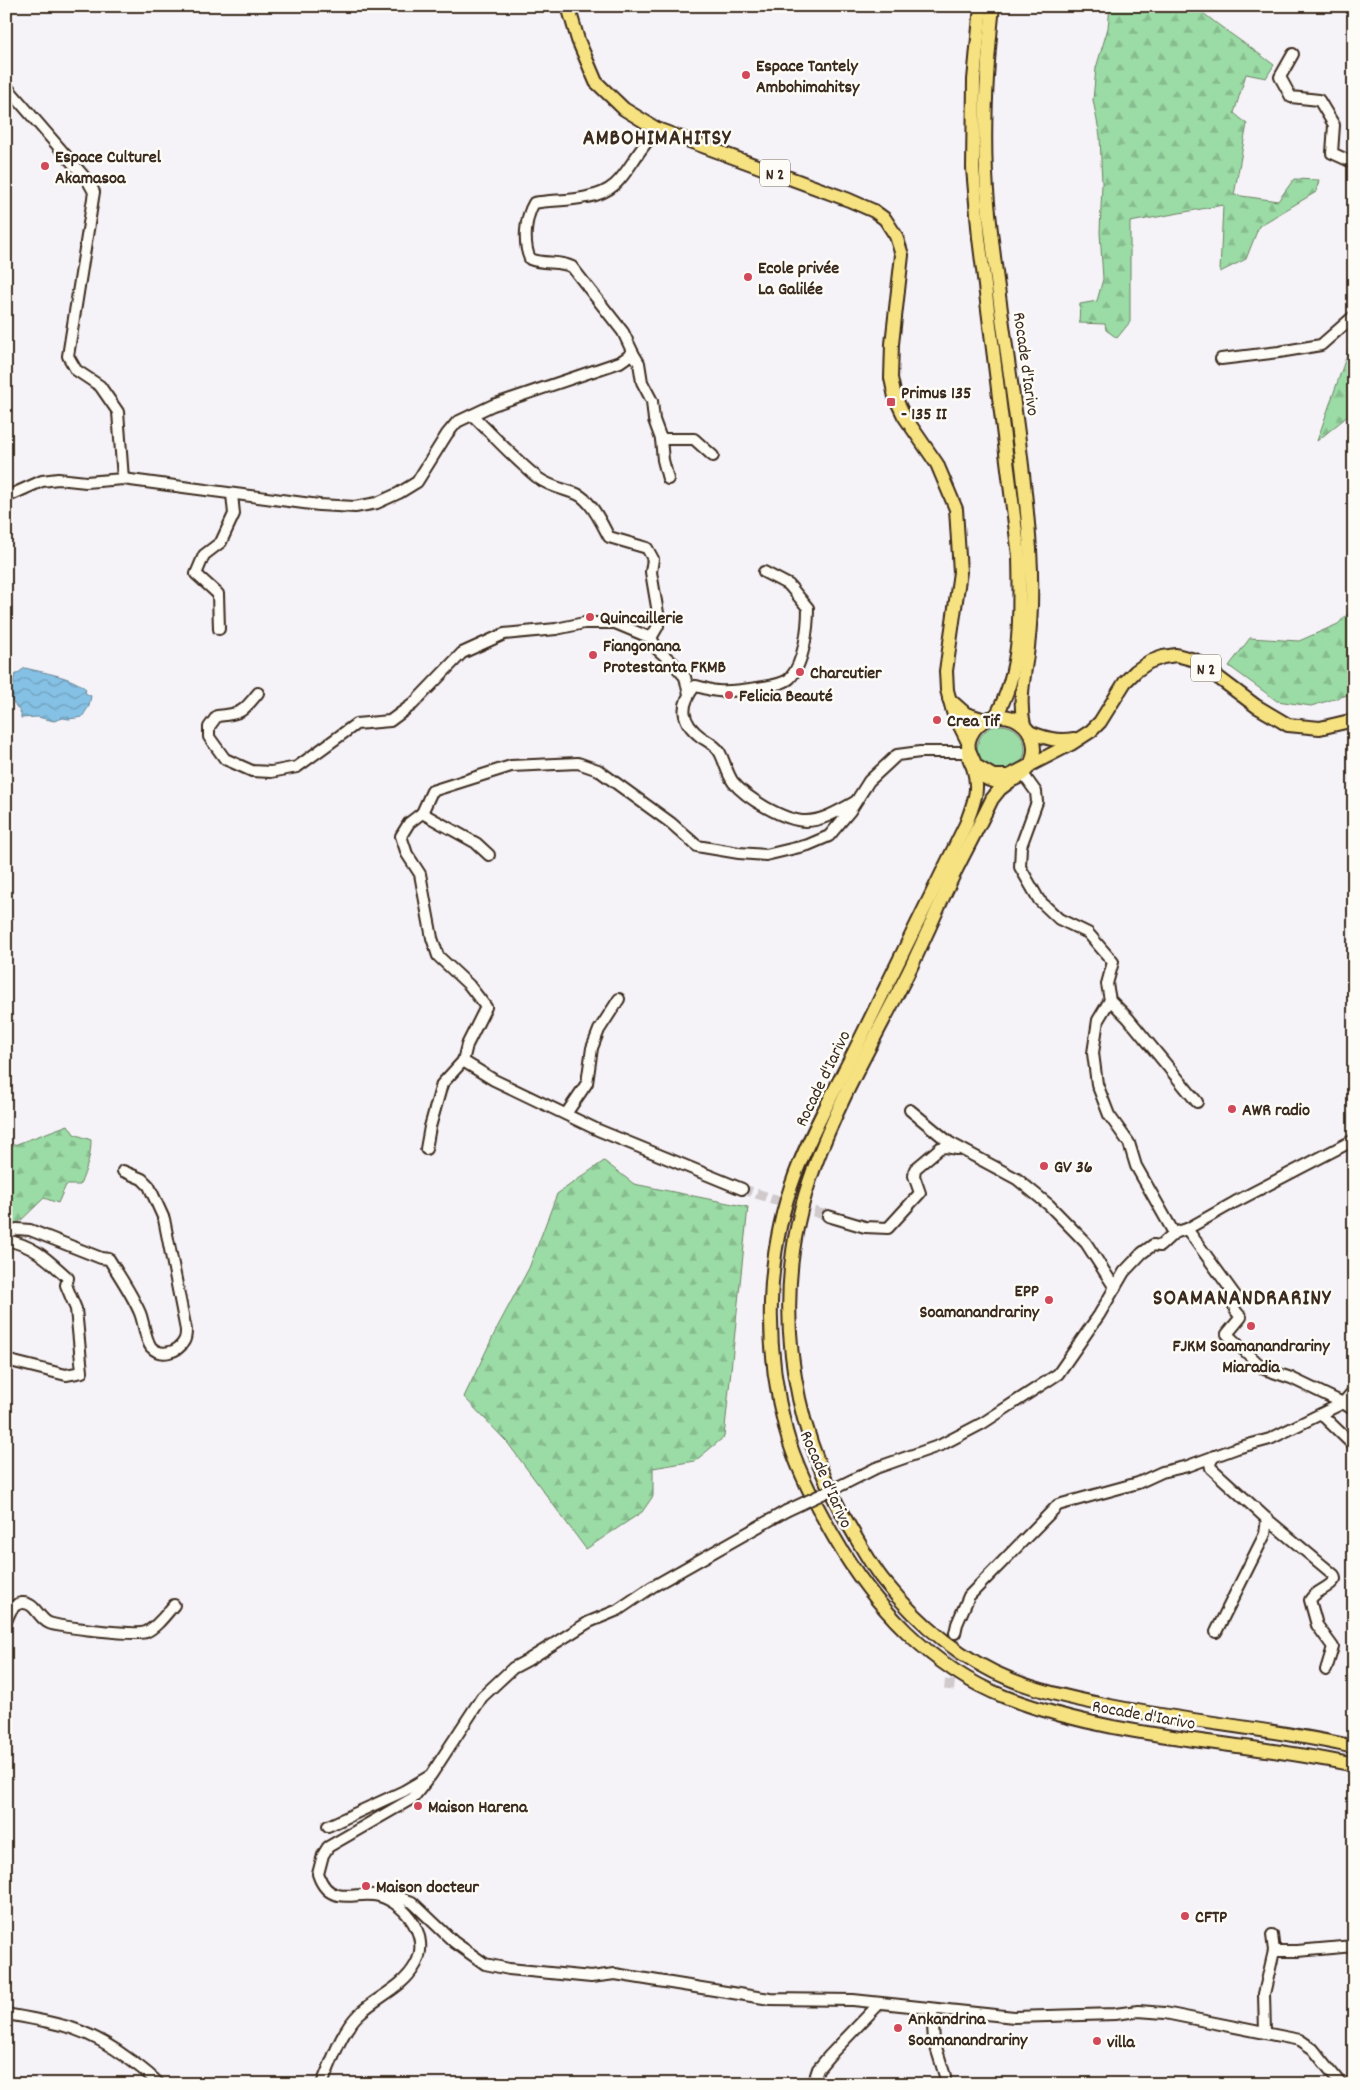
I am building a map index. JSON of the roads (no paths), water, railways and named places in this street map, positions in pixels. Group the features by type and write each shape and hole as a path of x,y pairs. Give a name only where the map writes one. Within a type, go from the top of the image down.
{"main road":[{"name":"N 2","path":"568,6 578,40 596,82 624,109 657,129 874,211 886,219 896,236 902,255 892,344 891,378 895,397 904,416 937,464 956,508 960,572 946,671 946,690 957,722 976,766 993,776 1009,776 1022,773 1091,731 1100,722 1125,682 1136,670 1156,660 1176,655 1195,660 1256,706 1288,725 1320,728 1354,720"},
{"name":"Rocade d'Iarivo","path":"981,6 974,80 973,168 979,238 1019,565 1020,601 1014,667 1006,698 991,718"},
{"name":"Rocade d'Iarivo","path":"994,6 989,49 986,107 988,201 1020,450 1030,548 1032,602 1021,703 1027,729"},
{"path":"949,699 966,714 991,718 1011,718 1027,729 1049,739 1065,741 1079,738"},
{"path":"968,747 972,733 991,718"},
{"path":"973,767 983,777 997,782 1022,773 1034,748 1027,729"},
{"name":"N 2","path":"968,747 973,767"},
{"name":"Rocade d'Iarivo","path":"973,767 977,780 976,795 966,824 818,1124 795,1175 778,1232 771,1284 772,1340 778,1392 786,1433 803,1477 840,1548 860,1578 889,1614 918,1642 944,1664 975,1683 1022,1702 1091,1723 1159,1736 1324,1759 1354,1766"},
{"name":"Rocade d'Iarivo","path":"1022,773 1000,788 992,799 837,1114 814,1168 804,1198 793,1243 790,1337 797,1394 808,1437 821,1472 844,1518 883,1580 912,1612 962,1654 989,1669 1039,1689 1105,1705 1354,1747"}],"street":[{"path":"1294,54 1280,77 1291,97 1318,100 1334,126 1332,153 1354,163"},
{"path":"6,86 88,181 94,192 68,356 76,370 100,386 118,412 123,479"},
{"path":"657,129 614,187 587,198 534,203 528,211 525,248 530,259 540,263 564,263 572,267 623,332 638,363 642,382 652,401 654,420 661,439 662,460 668,479"},
{"path":"1221,359 1321,345 1354,316"},
{"path":"6,497 42,481 58,478 86,482 123,479 319,505 355,507 377,503 417,482 447,434 457,422 493,405 620,362 633,353"},
{"path":"472,415 506,450 541,480 562,490 579,495 594,510 608,537 647,548 652,559 651,572 658,613 658,626 651,638"},
{"path":"661,439 694,439 713,456"},
{"path":"219,629 218,594 196,574 204,555 221,542 234,514 232,494"},
{"path":"764,572 789,585 808,608 808,634 795,671 786,682 777,684 716,692 696,686 689,694 684,709 688,725 718,750 733,782 756,801 788,817 805,821 823,818 856,802"},
{"path":"258,693 245,710 232,715 217,716 209,727 209,737 225,759 252,771 271,772 297,767 356,724 390,721 413,704 462,653 504,634 556,629 584,623 615,622 651,638 658,650 673,662 685,677 689,694"},
{"path":"426,1149 442,1084 463,1061 467,1045 486,1007 468,985 438,956 432,938 420,874 407,854 401,836 409,823 422,813 432,791 511,766 578,763 598,770 672,823 697,846 738,853 766,855 808,845 829,836 869,782 897,756 968,747"},
{"path":"1022,773 1036,792 1036,802 1021,846 1020,867 1038,900 1058,919 1088,933 1112,962 1107,984 1110,1000 1128,1018 1197,1102"},
{"path":"422,813 476,843 489,855"},
{"path":"566,1114 587,1082 592,1048 599,1030 619,999"},
{"path":"1110,1000 1098,1020 1094,1045 1093,1053 1097,1084 1109,1115 1129,1143 1136,1166 1174,1233"},
{"path":"463,1061 494,1080 637,1147 742,1189"},
{"path":"910,1110 950,1143 1017,1179 1049,1205 1086,1242 1115,1288"},
{"path":"322,2084 339,2045 358,2015 401,1983 410,1972 420,1952 420,1935 411,1920 395,1904 380,1896 361,1894 337,1895 325,1887 318,1874 323,1855 328,1847 413,1798 431,1775 482,1697 513,1668 590,1622 618,1610 652,1587 786,1511 876,1468 941,1445 1004,1411 1058,1374 1124,1272 1142,1253 1153,1245 1160,1246 1174,1233 1187,1229 1354,1140"},
{"path":"828,1216 864,1227 888,1228 920,1193 914,1176 915,1169 942,1147 946,1146 966,1152"},
{"path":"6,1233 17,1229 30,1230 101,1258 109,1259 131,1293 150,1346 159,1353 179,1348 185,1340 186,1330 164,1220 149,1186 142,1179 123,1171"},
{"path":"1187,1229 1237,1298 1233,1305 1240,1318 1227,1334 1264,1369 1291,1378 1344,1403 1354,1410"},
{"path":"6,1240 23,1243 39,1251 68,1278 66,1285 76,1309 82,1372 66,1375 6,1360"},
{"path":"955,1633 956,1624 969,1596 1058,1505 1138,1483 1162,1472 1188,1466 1270,1439 1344,1403 1354,1390"},
{"path":"1322,1414 1354,1446"},
{"path":"1214,1456 1210,1463 1211,1468 1334,1575 1335,1579 1332,1583 1315,1593 1310,1600 1317,1625 1333,1647 1326,1670"},
{"path":"1216,1632 1264,1534 1267,1518"},
{"path":"6,1622 14,1606 20,1603 28,1603 49,1623 130,1633 145,1632 157,1624 174,1605"},
{"path":"328,1826 404,1792 418,1781 431,1775"},
{"path":"380,1896 386,1893 412,1902 441,1930 473,1956 485,1964 509,1969 592,1977 615,1974 770,1999 853,2000 932,2010 1014,2017 1115,2014 1138,2010 1165,2013 1300,2040 1313,2049 1341,2084"},
{"path":"1265,2032 1264,1994 1274,1951 1272,1935"},
{"path":"1274,1951 1354,1946"},
{"path":"813,2084 818,2069 879,2004"},
{"path":"932,2010 934,2041 945,2076 945,2084"},
{"path":"6,2014 59,2023 83,2030 108,2043 151,2074 159,2084"}],"water":[{"path":"25,668 65,678 86,689 85,693 91,696 89,706 82,717 63,718 54,721 38,717 21,718 21,713 12,701 10,694 15,675"}],"tunnel":[{"path":"742,1189 828,1216"},
{"path":"949,1690 955,1633"}],"place":[{"name":"Espace Tantely Ambohimahitsy","path":"746,75"},
{"name":"Espace Culturel Akamasoa","path":"45,166"},
{"name":"Ecole privée La Galilée","path":"748,277"},
{"name":"Primus 135 - 135 II","path":"891,402"},
{"name":"Quincaillerie","path":"590,617"},
{"name":"Fiangonana Protestanta FKMB","path":"593,655"},
{"name":"Charcutier","path":"800,672"},
{"name":"Felicia Beauté","path":"729,695"},
{"name":"Crea Tif","path":"937,720"},
{"name":"AWR radio","path":"1232,1109"},
{"name":"GV 36","path":"1044,1166"},
{"name":"EPP Soamanandrariny","path":"1049,1300"},
{"name":"FJKM Soamanandrariny Miaradia","path":"1251,1326"},
{"name":"Maison Harena","path":"418,1806"},
{"name":"Maison docteur","path":"366,1886"},
{"name":"CFTP","path":"1185,1916"},
{"name":"Ankandrina Soamanandrariny","path":"898,2028"},
{"name":"villa","path":"1097,2041"}],"district":[{"name":"AMBOHIMAHITSY","path":"657,136"},
{"name":"SOAMANANDRARINY","path":"1242,1296"}]}
